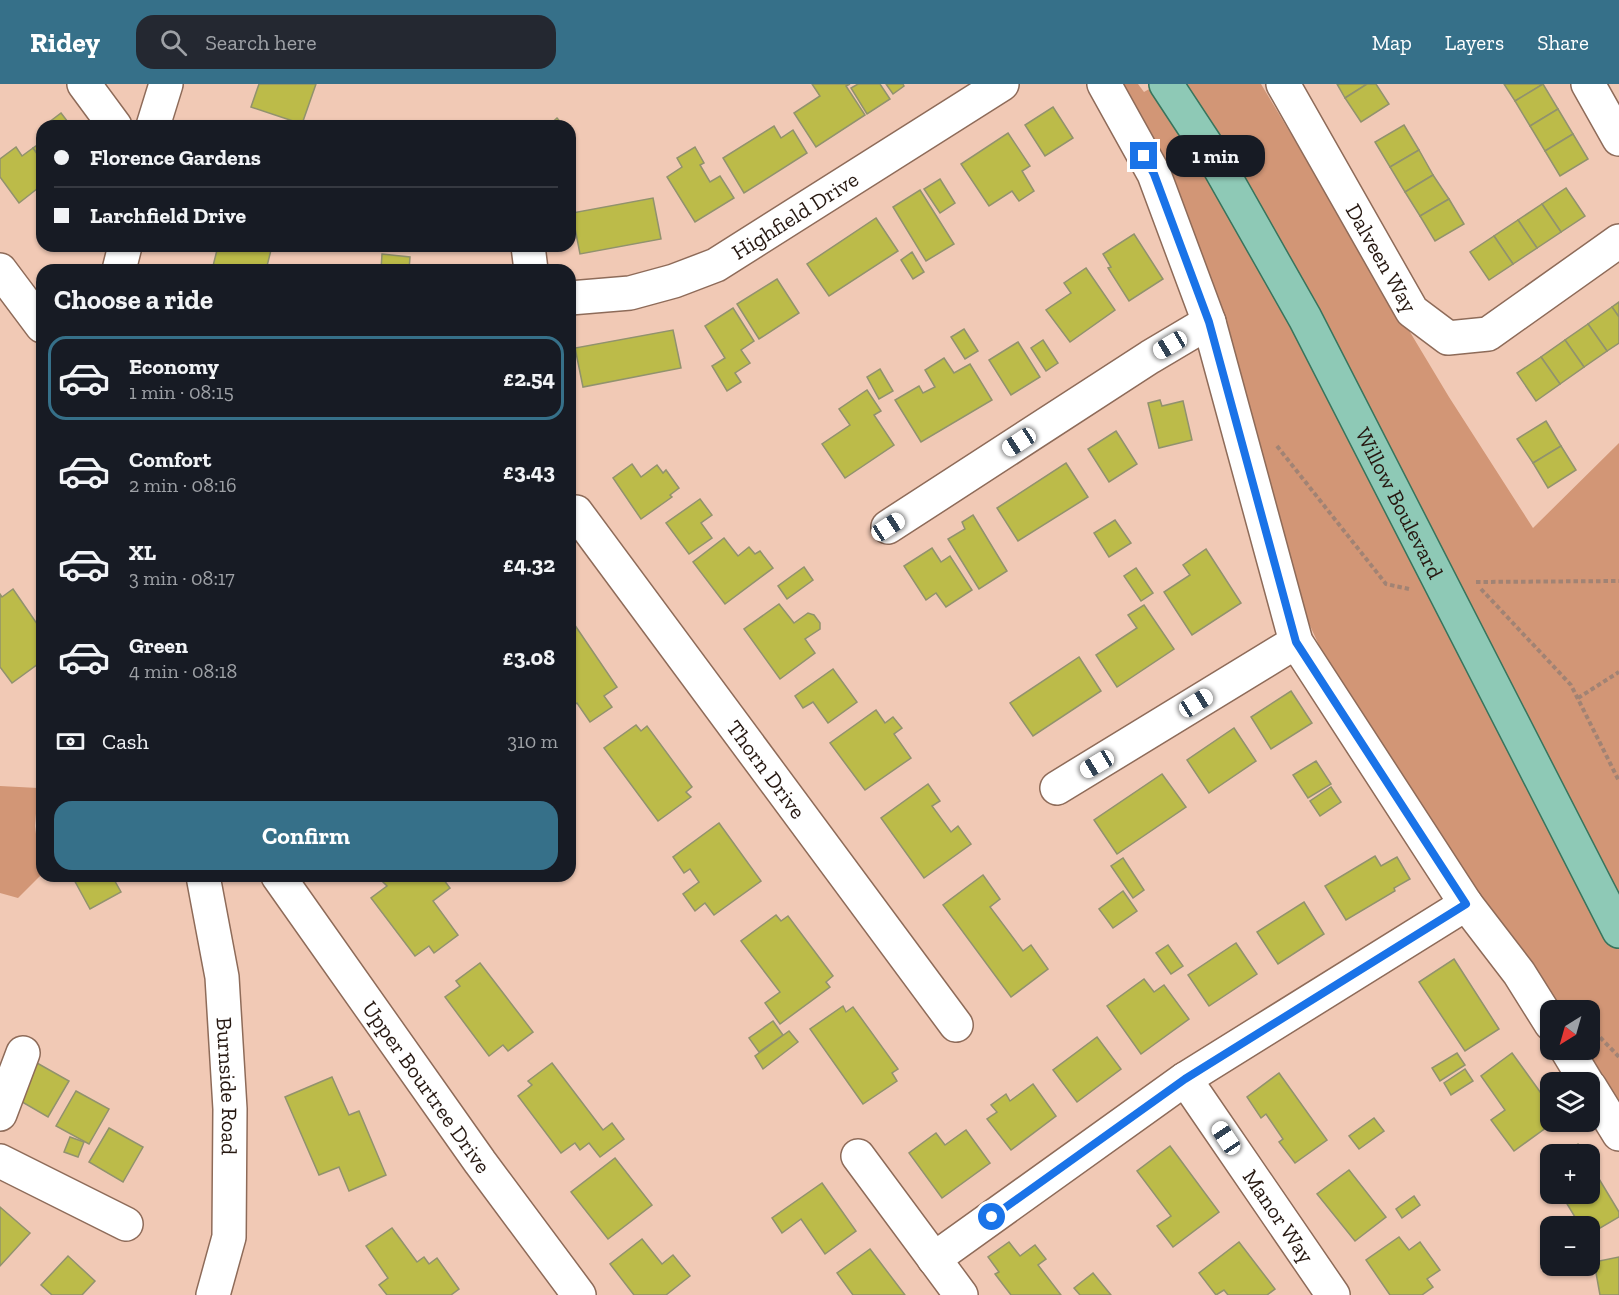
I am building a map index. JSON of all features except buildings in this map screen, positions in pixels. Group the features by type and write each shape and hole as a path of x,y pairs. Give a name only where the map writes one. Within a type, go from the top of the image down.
{"main road":[{"name":"Willow Boulevard","path":"1166,84 1212,154 1305,318 1619,931"}],"street":[{"path":"84,84 111,120"},
{"path":"155,120 166,84"},
{"name":"Highfield Drive","path":"576,298 630,293 674,281 716,265 1002,84"},
{"path":"1104,84 1154,174 1209,322 1296,642 1466,904 1519,973 1540,1006"},
{"name":"Dalveen Way","path":"1283,84 1412,311 1448,338 1488,334 1619,241"},
{"path":"1588,84 1619,139"},
{"path":"0,270 36,318"},
{"path":"888,527 1150,357 1209,322"},
{"name":"Thorn Drive","path":"576,516 956,1025"},
{"path":"1057,788 1296,642"},
{"name":"Burnside Road","path":"204,882 222,977 230,1109 229,1237 216,1294"},
{"name":"Upper Bourtree Drive","path":"282,882 480,1162 579,1295"},
{"path":"934,1259 1185,1079 1466,904"},
{"path":"0,1114 23,1053"},
{"name":"Manor Way","path":"1185,1079 1333,1295"},
{"path":"1600,1103 1619,1134"},
{"path":"858,1156 961,1295"},
{"path":"0,1161 126,1224"}],"path":[{"path":"1238,429 1253,428 1276,444 1386,584 1409,589 1435,575 1476,582 1619,581"},
{"path":"1476,582 1571,686 1619,781"},
{"path":"1578,698 1619,672"},
{"path":"1600,1037 1619,1057"}],"shaded area":[{"path":"1117,84 1138,84 1144,92 1158,84 1261,84 1449,397 1533,528 1619,443 1619,1111 1600,1080 1600,1072 1595,1072 1587,1060 1600,1060 1600,1000 1548,1000 1330,669 1282,565"},
{"path":"0,786 36,788 36,880 18,898 0,893"}],"route":[{"path":"992,1217 1185,1079 1466,904 1296,642 1209,322 1154,174 1144,156"}]}
